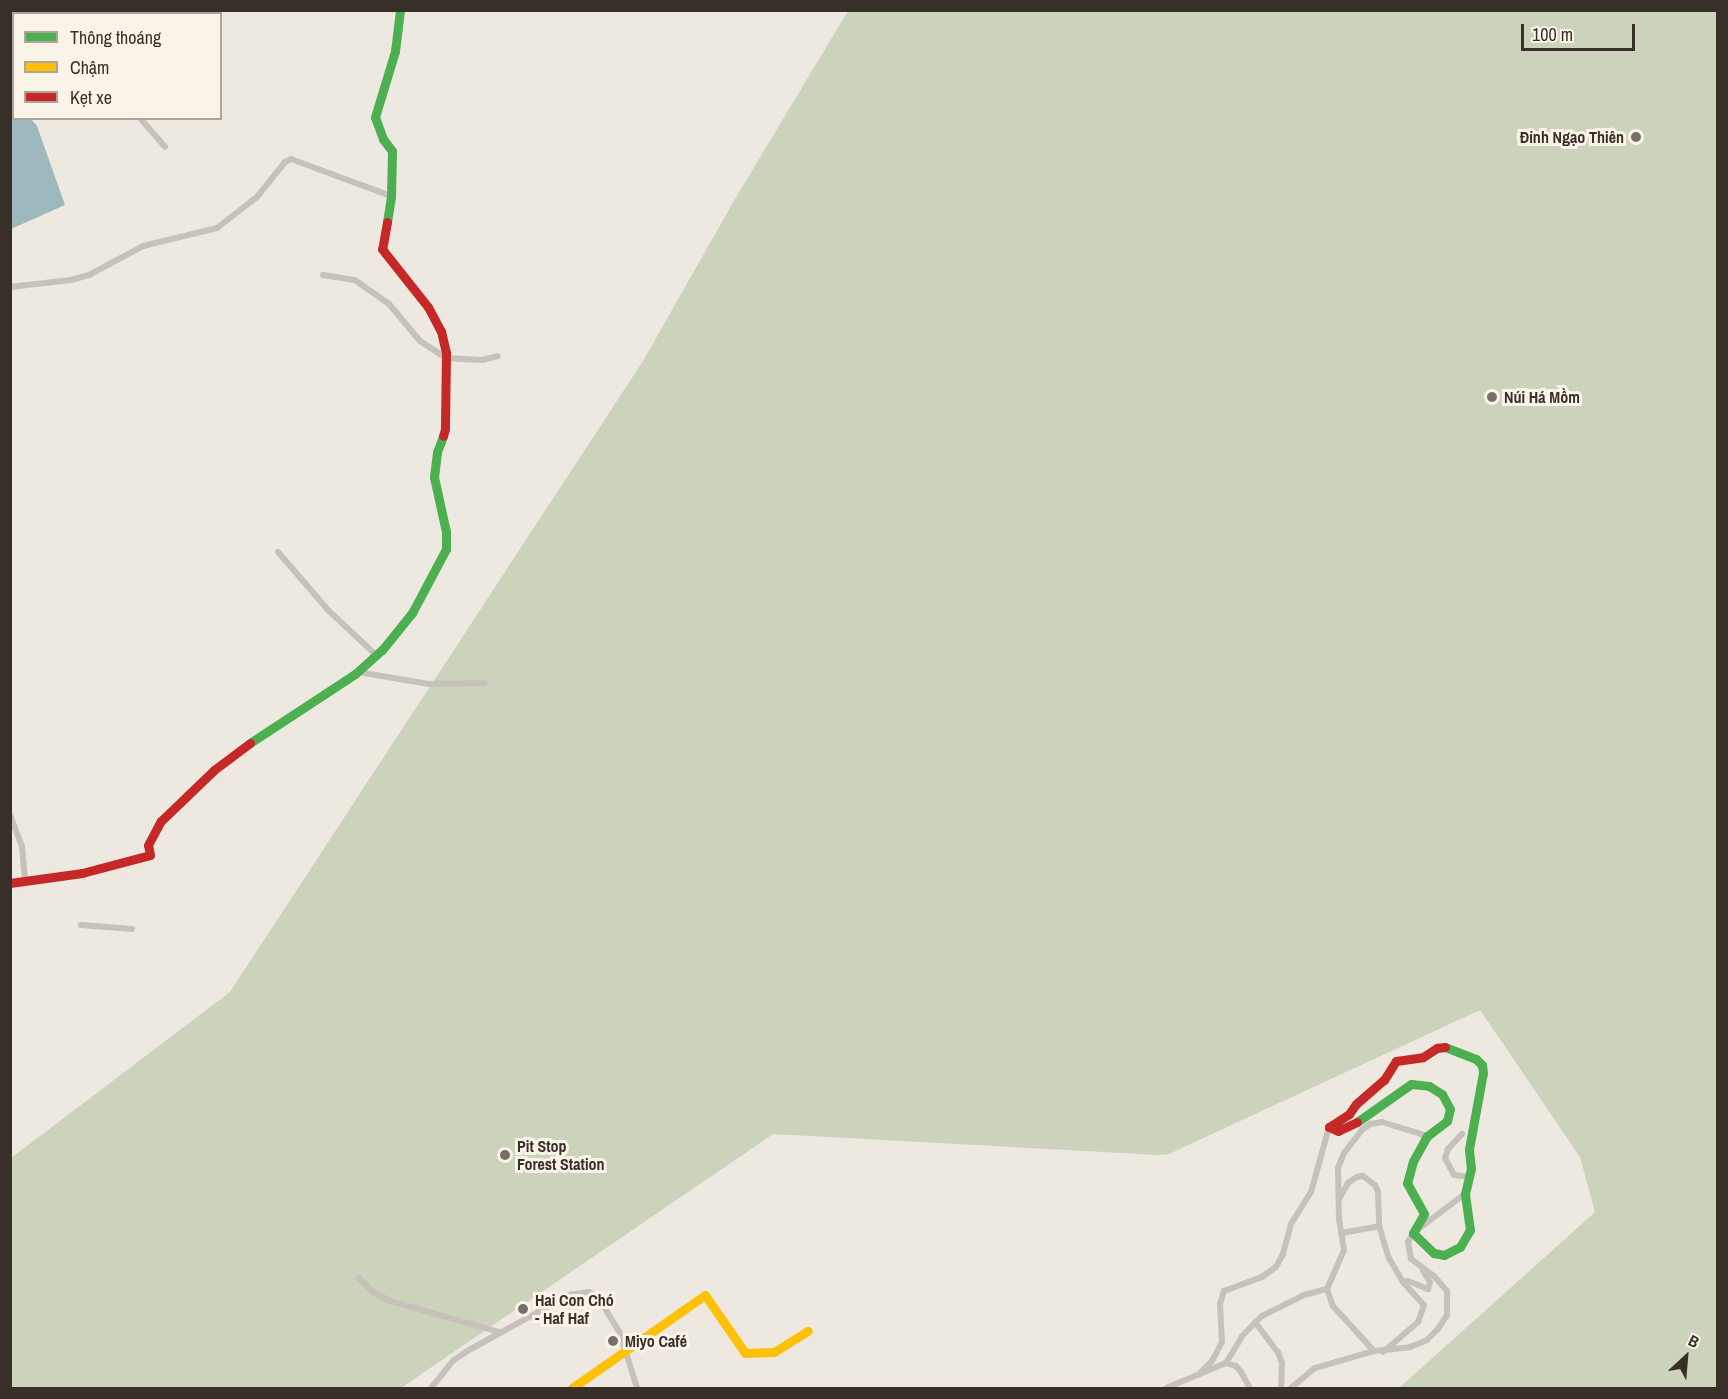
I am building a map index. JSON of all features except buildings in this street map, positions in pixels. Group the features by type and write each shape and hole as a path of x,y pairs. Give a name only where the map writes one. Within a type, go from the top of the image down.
{"street":[{"path":"10,883 82,873 150,855 148,845 161,821 214,770 266,731 358,672 376,655 412,614 446,549 446,532 434,477 437,452 445,429 446,358 441,332 409,281 383,253 382,242 391,196 392,151 383,139 375,117 394,51 400,10"},
{"path":"142,120 165,147"},
{"path":"10,287 71,280 89,275 143,246 217,228 257,196 285,162 291,159 391,196"},
{"path":"323,275 355,280 389,304 420,341 446,358 482,360 498,356"},
{"path":"278,552 328,610 376,655"},
{"path":"358,672 429,684 485,683"},
{"path":"10,814 22,846 25,881"},
{"path":"81,925 132,929"},
{"path":"1197,1376 1212,1361 1222,1342 1220,1304 1224,1290 1262,1277 1279,1261 1291,1224 1311,1192 1329,1128 1349,1114 1356,1104 1384,1080 1396,1061 1423,1057 1437,1048 1445,1047 1462,1052 1479,1061 1483,1069 1469,1149 1470,1177 1465,1194 1471,1222 1470,1230 1460,1247 1444,1255 1434,1253 1413,1233"},
{"path":"1292,1389 1308,1372 1316,1368 1374,1351 1403,1349 1423,1342 1438,1329 1447,1315 1447,1290 1435,1276 1411,1259 1407,1249 1424,1214 1420,1202 1407,1183 1413,1161 1427,1136 1447,1121 1450,1109 1442,1094 1420,1083 1407,1086 1353,1125 1338,1131 1329,1128"},
{"path":"1374,1351 1333,1306 1327,1289 1344,1250 1338,1201 1340,1161 1362,1130 1370,1124 1382,1122 1427,1136"},
{"path":"1462,1134 1448,1149 1445,1158 1454,1175 1470,1177"},
{"path":"1338,1201 1348,1183 1353,1179 1363,1176 1370,1180 1378,1192 1379,1226 1389,1258 1403,1282 1423,1301 1424,1312 1410,1330 1382,1352"},
{"path":"1413,1233 1465,1194"},
{"path":"1341,1233 1379,1226"},
{"path":"1403,1282 1408,1281 1428,1289 1430,1282 1422,1268"},
{"path":"359,1278 373,1292 390,1301 499,1332"},
{"path":"1166,1389 1226,1362 1255,1322 1287,1303 1327,1289"},
{"path":"431,1389 454,1360 499,1332 569,1295 589,1293 598,1297 610,1314 627,1350 637,1389"},
{"path":"572,1389 705,1295 745,1353 774,1352 808,1331"},
{"path":"1255,1322 1278,1352 1282,1363 1281,1389"},
{"path":"1226,1362 1242,1372 1250,1389"}],"green space":[{"path":"848,11 1717,11 1717,1388 1399,1388 1595,1212 1580,1157 1480,1010 1169,1154 773,1134 401,1388 11,1388 11,1158 230,992 643,361 735,199"}],"water":[{"path":"10,93 12,95 12,120 32,120 37,126 65,205 11,229"}],"traffic: fast":[{"path":"387,222 391,196 392,151 383,139 375,117 395,51 400,10"},
{"path":"250,743 355,674 382,650 412,613 446,549 446,532 434,477 437,452 443,436"},
{"path":"1357,1122 1411,1084 1429,1086 1442,1094 1450,1109 1447,1121 1427,1136 1413,1161 1407,1183 1424,1214 1413,1233 1434,1253 1444,1255 1460,1247 1470,1230 1465,1194 1471,1169 1469,1149 1483,1073 1482,1065 1476,1059 1445,1047"}],"traffic: slow":[{"path":"572,1388 705,1295 745,1353 774,1352 808,1331"}],"traffic: jam":[{"path":"387,222 382,249 428,307 441,331 446,353 443,436"},
{"path":"10,883 82,873 150,855 148,845 161,821 214,770 250,743"},
{"path":"1357,1122 1338,1131 1329,1127 1349,1114 1356,1104 1384,1080 1396,1061 1423,1057 1437,1048 1445,1047"}],"place":[{"name":"Đỉnh Ngạo Thiên","path":"1636,137"},
{"name":"Núi Há Mồm","path":"1492,397"},
{"name":"Pit Stop Forest Station","path":"505,1155"},
{"name":"Hai Con Chó - Haf Haf","path":"523,1309"},
{"name":"Miyo Café","path":"613,1341"}]}
